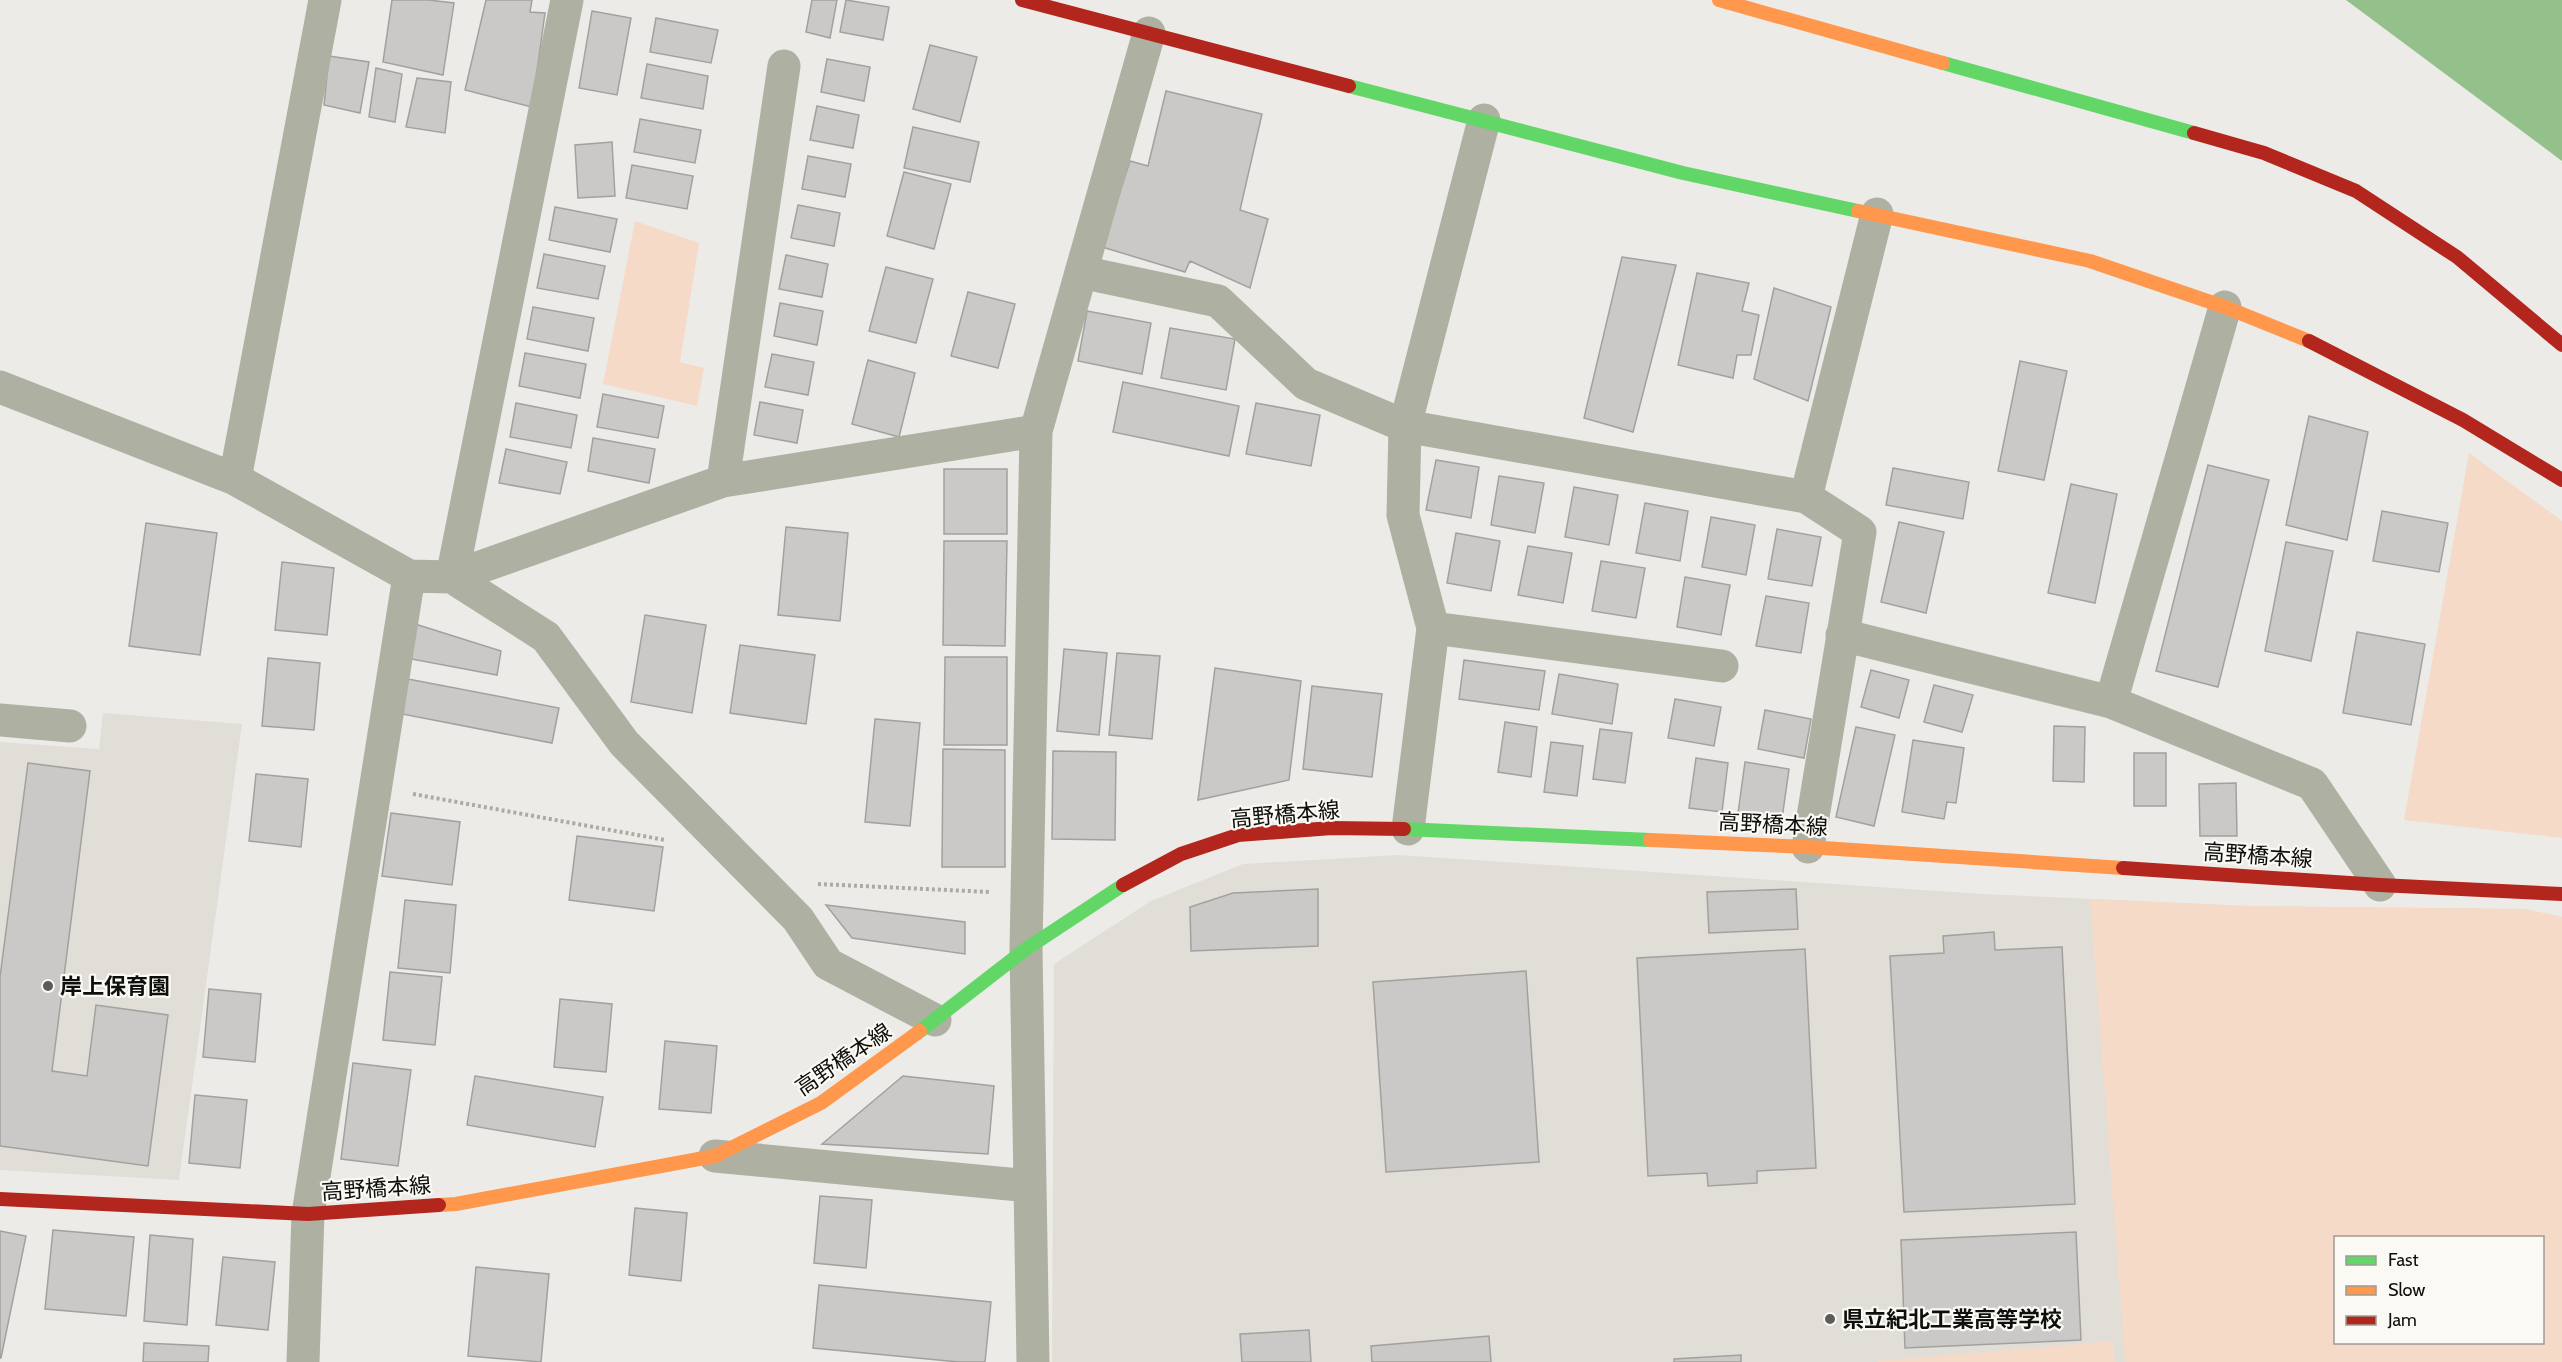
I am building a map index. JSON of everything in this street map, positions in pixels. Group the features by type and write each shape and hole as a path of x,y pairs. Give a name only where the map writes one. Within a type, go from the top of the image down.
{"main road":[{"path":"1022,0 1683,173 2090,261 2225,307 2313,344 2463,420 2562,480"},
{"path":"1719,0 2264,153 2356,191 2457,257 2562,345"},
{"name":"高野橋本線","path":"0,1199 308,1214 456,1204 716,1156 821,1103 935,1020 1026,949 1125,884 1181,854 1238,835 1332,828 1408,829 1808,847 2380,885 2562,894"}],"street":[{"path":"235,479 325,0"},
{"path":"452,577 567,0"},
{"path":"1033,1362 1026,949 1036,431 1149,33"},
{"path":"723,482 784,66"},
{"path":"1408,829 1433,628 1403,515 1405,426 1484,120"},
{"path":"1806,497 1877,214"},
{"path":"1081,272 1218,301 1306,384 1405,426 1806,497 1860,532 1808,847"},
{"path":"2111,702 2225,307"},
{"path":"0,387 235,479 410,576 452,577 723,482 1036,431"},
{"path":"303,1362 308,1214 410,576"},
{"path":"452,577 546,637 624,743 798,919 828,964 935,1020"},
{"path":"1433,628 1722,666"},
{"path":"1842,635 2111,702 2312,784 2380,885"},
{"path":"0,720 70,726"},
{"path":"716,1156 1030,1186"}],"shaded area":[{"path":"2346,0 2562,0 2562,161"},
{"path":"635,221 699,243 680,362 704,368 697,406 603,384"},
{"path":"2469,453 2562,521 2562,838 2404,820"},
{"path":"103,713 242,724 179,1180 0,1170 0,742 99,749"},
{"path":"1399,855 1982,894 2247,906 2525,909 2562,917 2562,1362 1052,1362 1054,964 1151,901 1243,864"},
{"path":"2090,899 2247,906 2525,909 2562,917 2562,1362 2125,1362"},
{"path":"2113,1341 2115,1362 1878,1362 1878,1361"}],"building":[{"path":"392,0 454,3 443,75 383,62"},
{"path":"486,0 532,0 530,12 545,13 532,107 465,90"},
{"path":"812,0 837,0 830,38 806,32"},
{"path":"846,0 889,7 883,40 840,32"},
{"path":"592,11 631,18 617,95 579,88"},
{"path":"656,18 718,30 711,63 650,52"},
{"path":"930,45 977,57 960,122 913,109"},
{"path":"329,56 369,62 360,113 324,105"},
{"path":"827,59 870,67 864,101 821,92"},
{"path":"647,64 708,76 703,109 641,98"},
{"path":"376,68 402,74 395,122 369,117"},
{"path":"417,78 451,82 445,133 406,127"},
{"path":"1166,91 1262,114 1240,210 1268,219 1250,288 1190,261 1185,272 1102,247 1130,161 1148,166"},
{"path":"817,106 859,115 853,148 810,140"},
{"path":"640,119 701,130 695,163 634,152"},
{"path":"913,127 979,142 970,182 904,168"},
{"path":"612,142 615,196 578,198 575,145"},
{"path":"808,156 851,164 845,197 802,189"},
{"path":"632,165 693,176 687,209 626,198"},
{"path":"904,172 951,184 934,249 887,236"},
{"path":"798,205 840,213 834,246 791,238"},
{"path":"555,207 617,219 610,252 549,240"},
{"path":"544,254 605,266 598,299 537,288"},
{"path":"786,255 828,264 822,297 779,289"},
{"path":"1622,257 1676,265 1633,432 1584,418"},
{"path":"886,267 933,279 916,343 869,331"},
{"path":"1697,273 1749,283 1742,311 1759,315 1751,355 1737,355 1733,378 1678,365"},
{"path":"1774,288 1831,307 1808,401 1754,379"},
{"path":"968,292 1015,304 998,368 951,356"},
{"path":"780,303 823,311 817,345 774,336"},
{"path":"533,307 594,318 588,351 527,339"},
{"path":"1087,311 1151,323 1142,374 1078,361"},
{"path":"1170,328 1235,339 1226,390 1161,378"},
{"path":"525,353 586,364 580,398 519,386"},
{"path":"772,354 814,362 808,395 765,387"},
{"path":"868,360 915,373 899,437 852,424"},
{"path":"2020,361 2067,371 2044,480 1998,471"},
{"path":"1123,382 1239,406 1229,456 1113,432"},
{"path":"603,394 664,406 658,438 597,427"},
{"path":"760,402 803,410 797,443 754,435"},
{"path":"516,403 577,415 571,448 510,437"},
{"path":"1256,403 1320,415 1311,466 1246,454"},
{"path":"2309,416 2368,432 2347,540 2286,525"},
{"path":"593,438 655,449 649,483 588,471"},
{"path":"506,449 567,462 560,494 499,483"},
{"path":"1436,460 1479,467 1471,518 1426,510"},
{"path":"2208,465 2269,480 2218,687 2156,671"},
{"path":"1893,468 1969,482 1963,519 1886,505"},
{"path":"944,469 1007,469 1007,534 944,534"},
{"path":"1499,476 1544,483 1535,533 1491,525"},
{"path":"2071,484 2117,494 2095,603 2048,593"},
{"path":"1574,487 1618,495 1609,545 1565,537"},
{"path":"1645,503 1688,511 1680,561 1636,553"},
{"path":"2382,511 2448,523 2439,572 2373,561"},
{"path":"1711,517 1755,525 1746,575 1702,567"},
{"path":"1899,522 1944,532 1926,613 1881,602"},
{"path":"146,523 217,533 200,655 129,646"},
{"path":"786,527 848,533 840,621 778,615"},
{"path":"1777,529 1821,537 1812,586 1768,579"},
{"path":"1456,533 1500,541 1491,591 1447,583"},
{"path":"944,541 1007,541 1005,646 943,645"},
{"path":"2286,542 2333,551 2311,661 2265,651"},
{"path":"1528,546 1572,553 1563,603 1518,595"},
{"path":"1601,561 1645,568 1636,618 1592,611"},
{"path":"282,562 334,568 327,635 275,630"},
{"path":"1685,577 1730,585 1721,635 1677,627"},
{"path":"1766,596 1809,603 1801,653 1756,646"},
{"path":"645,615 706,625 692,713 631,702"},
{"path":"412,623 501,651 497,675 406,658"},
{"path":"2357,632 2425,644 2411,725 2343,713"},
{"path":"740,645 815,655 806,724 730,713"},
{"path":"1064,649 1107,653 1099,735 1057,731"},
{"path":"1117,653 1160,656 1152,739 1109,735"},
{"path":"945,657 1007,657 1007,745 944,745"},
{"path":"268,658 320,663 314,730 262,726"},
{"path":"1464,660 1545,671 1539,710 1459,699"},
{"path":"1215,668 1301,681 1289,780 1198,800"},
{"path":"1871,670 1909,680 1899,718 1861,707"},
{"path":"1559,674 1618,684 1612,724 1552,714"},
{"path":"408,679 559,708 552,743 402,714"},
{"path":"1934,685 1973,695 1962,732 1924,722"},
{"path":"1312,686 1382,694 1372,777 1303,769"},
{"path":"1675,699 1721,707 1714,746 1668,738"},
{"path":"1765,710 1811,719 1804,758 1758,749"},
{"path":"875,719 920,723 910,826 865,822"},
{"path":"1505,722 1537,727 1531,777 1498,772"},
{"path":"2054,726 2085,727 2084,782 2053,781"},
{"path":"1856,727 1895,735 1874,826 1836,817"},
{"path":"1600,729 1632,733 1625,783 1593,779"},
{"path":"1913,740 1964,748 1956,803 1947,802 1944,819 1902,812"},
{"path":"1551,742 1583,746 1577,796 1544,792"},
{"path":"943,749 1005,750 1005,867 942,867"},
{"path":"1053,751 1116,752 1115,840 1052,839"},
{"path":"2134,753 2166,753 2166,806 2134,806"},
{"path":"1696,758 1728,763 1722,812 1689,808"},
{"path":"1745,762 1789,769 1782,819 1738,813"},
{"path":"28,763 90,771 52,1071 87,1076 96,1005 168,1015 148,1166 0,1146 0,977"},
{"path":"256,774 308,779 301,847 249,841"},
{"path":"2236,783 2237,836 2200,836 2199,784"},
{"path":"391,813 460,822 452,885 382,876"},
{"path":"577,836 663,847 654,911 569,900"},
{"path":"1318,889 1318,946 1191,951 1190,907 1233,893"},
{"path":"1796,889 1798,929 1709,933 1707,892"},
{"path":"405,900 456,905 450,973 398,968"},
{"path":"826,905 965,922 965,954 852,938"},
{"path":"1994,932 1995,950 2062,947 2075,1204 1904,1212 1890,956 1944,953 1943,936"},
{"path":"1805,949 1816,1168 1757,1171 1757,1183 1708,1186 1707,1173 1648,1176 1637,958"},
{"path":"1526,971 1539,1162 1386,1172 1373,982"},
{"path":"390,972 442,977 435,1045 383,1040"},
{"path":"209,989 261,994 255,1062 203,1057"},
{"path":"560,999 612,1004 606,1072 554,1067"},
{"path":"665,1041 717,1046 711,1113 659,1109"},
{"path":"353,1063 411,1070 398,1166 341,1159"},
{"path":"475,1076 603,1097 595,1147 467,1125"},
{"path":"903,1076 994,1086 988,1154 822,1144"},
{"path":"195,1095 247,1100 240,1168 189,1163"},
{"path":"820,1196 872,1200 866,1268 814,1263"},
{"path":"635,1208 687,1213 681,1281 629,1275"},
{"path":"53,1230 134,1237 126,1316 45,1309"},
{"path":"0,1231 26,1236 1,1358 0,1358"},
{"path":"2076,1232 2081,1340 1905,1348 1901,1240"},
{"path":"150,1235 193,1239 187,1325 144,1321"},
{"path":"223,1257 275,1262 268,1330 216,1325"},
{"path":"476,1267 549,1274 541,1362 468,1356"},
{"path":"819,1285 991,1302 985,1362 959,1362 813,1348"},
{"path":"1309,1330 1311,1362 1242,1362 1240,1334"},
{"path":"1489,1336 1491,1362 1372,1362 1371,1346"},
{"path":"144,1343 209,1346 208,1362 143,1362"},
{"path":"1741,1355 1741,1362 1674,1362 1674,1359"}],"traffic: fast":[{"path":"1943,63 2194,133"},
{"path":"1349,86 1683,173 1858,211"},
{"path":"1404,829 1650,840"},
{"path":"920,1031 1026,949 1123,885"}],"traffic: slow":[{"path":"1719,0 1943,63"},
{"path":"1858,211 2090,261 2225,307 2309,341"},
{"path":"1650,840 1808,847 2123,868"},
{"path":"439,1205 456,1204 715,1156 821,1103 920,1031"}],"traffic: jam":[{"path":"1022,0 1349,86"},
{"path":"2194,133 2264,153 2356,191 2457,257 2562,345"},
{"path":"2309,341 2463,420 2562,480"},
{"path":"1123,885 1181,854 1238,835 1332,828 1404,829"},
{"path":"2123,868 2562,894"},
{"path":"0,1199 308,1214 439,1205"}],"place":[{"name":"岸上保育園","path":"48,986"},
{"name":"県立紀北工業高等学校","path":"1830,1319"}]}
